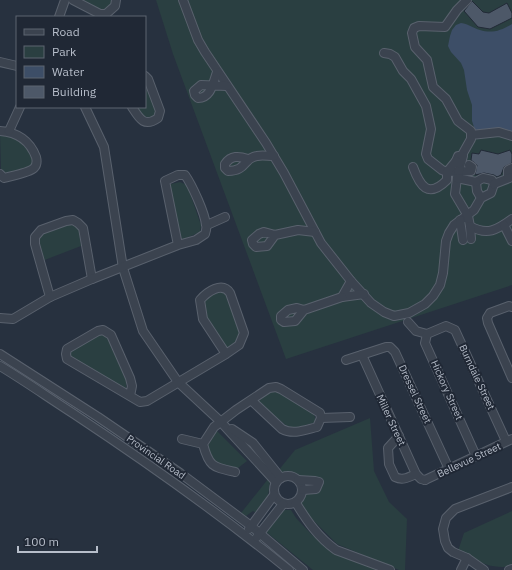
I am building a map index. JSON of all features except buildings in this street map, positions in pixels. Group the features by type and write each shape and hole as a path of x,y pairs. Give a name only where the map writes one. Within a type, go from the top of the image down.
{"street":[{"path":"59,16 65,0"},
{"path":"73,0 100,14 106,14 115,6 116,0"},
{"path":"183,0 198,40 217,72 274,156 315,232 328,252 351,281 371,302 384,312 394,316 409,314 425,304 433,296 440,285 443,273 446,241 449,233 460,220 468,216 474,210 481,198 491,193 494,184"},
{"path":"467,0 457,10 445,27 419,26 414,28 412,33 415,47 427,60 433,87 446,99 458,121 470,131 471,135"},
{"path":"384,53 395,57 403,71 411,79 426,106 432,129 426,154 428,159 442,170 476,182"},
{"path":"0,62 16,66"},
{"path":"217,72 212,85 227,86"},
{"path":"133,108 140,120 152,122 158,118 160,111 146,77"},
{"path":"1,178 33,170 36,165 37,160 33,148 26,140 4,131 19,108"},
{"path":"88,108 104,147 123,268 143,331 178,382 220,421 279,480"},
{"path":"471,135 499,132 512,136"},
{"path":"413,167 418,180 424,188 437,188 447,180 447,172 459,160 471,135"},
{"path":"248,160 256,156 266,143"},
{"path":"256,156 274,156"},
{"path":"459,160 455,194 468,216 470,226 467,239 460,220"},
{"path":"458,175 471,171 472,167 469,166"},
{"path":"494,184 510,178 508,170 512,168"},
{"path":"0,318 13,319 50,297 178,245 196,240 205,234 207,225 192,184 185,175 178,175 165,181 178,245"},
{"path":"476,182 482,178 492,180 494,184"},
{"path":"476,182 477,191 481,198"},
{"path":"298,230 306,216"},
{"path":"207,225 225,217"},
{"path":"470,226 484,232 504,225 512,219"},
{"path":"50,297 35,244 35,237 42,230 66,221 74,220 78,223 83,228 92,279"},
{"path":"504,225 512,241"},
{"path":"275,234 298,230 315,232"},
{"path":"342,297 351,281"},
{"path":"130,396 132,386 130,378 111,335 104,330 98,331 67,349 67,359 140,402 147,401 226,354 239,345 244,333 230,294 223,288 213,290 200,300 203,319 226,354"},
{"path":"304,310 342,297 364,294"},
{"path":"512,307 509,306 490,313 487,318 512,378"},
{"path":"408,322 416,330 428,334"},
{"name":"Burndale Street","path":"428,334 446,326 455,330 510,440"},
{"name":"Hickory Street","path":"428,334 425,343 476,456"},
{"name":"Dressel Street","path":"346,360 386,347 390,347 395,352 449,469"},
{"name":"Provincial Road","path":"0,354 89,411 180,473 260,533 303,570"},
{"name":"Miller Street","path":"362,355 416,474"},
{"name":"Provincial Road","path":"0,366 173,481 254,541 289,570"},
{"path":"203,444 214,427 220,421 251,400 269,388 276,387 281,389 320,413 320,424 317,427 296,432 288,432 251,400"},
{"path":"83,420 89,411"},
{"path":"321,418 350,417"},
{"path":"399,436 388,448 390,464 395,477 405,479 416,474 421,479 425,480 510,440"},
{"path":"182,439 203,444"},
{"name":"Bellevue Street","path":"425,480 510,440"},
{"path":"203,444 209,461 214,467 235,472"},
{"path":"298,480 302,486 302,490 299,500 296,503 288,505 283,504 276,499 274,495 274,486 279,480 290,476 298,480 319,482 316,489 302,490"},
{"path":"484,570 467,558 453,552 448,548 443,529 446,518 455,509 512,487"},
{"path":"244,534 274,495"},
{"path":"296,503 314,530 336,550 390,570"},
{"path":"254,541 283,504"},
{"path":"461,570 467,558"}],"green space":[{"path":"81,0 113,0 113,5 106,11 103,11"},
{"path":"156,0 512,0 512,285 286,359 173,54"},
{"path":"146,89 157,110 156,115 148,120 142,117 137,108 146,108"},
{"path":"0,133 13,136 22,141 34,160 31,167 6,173 1,169"},
{"path":"180,182 187,185 201,225 200,232 182,240 170,189 171,184"},
{"path":"68,223 74,223 79,229 81,246 42,261 38,240 42,234"},
{"path":"224,291 229,294 241,331 237,342 227,348 205,318 202,302 213,292"},
{"path":"99,334 107,336 127,377 126,389 70,358 69,352"},
{"path":"281,391 314,414 316,422 296,428 288,427 258,402 269,392"},
{"path":"370,418 374,471 389,502 407,519 405,570 399,570 337,544 299,504 304,495 301,478 291,472 278,471 295,450"},
{"path":"216,430 247,461 238,468 217,464 210,454 208,446"},
{"path":"268,479 270,482 268,496 256,513 253,511 246,516 241,513"},
{"path":"284,510 291,510 296,518 311,534 336,555 384,570 313,570 265,531"},
{"path":"512,511 512,566 490,566 458,551 464,533"}],"water":[{"path":"461,23 489,32 501,30 512,24 512,133 479,132 475,130 472,121 472,105 467,90 464,70 461,63 451,52 448,46 452,30 456,25"}]}
